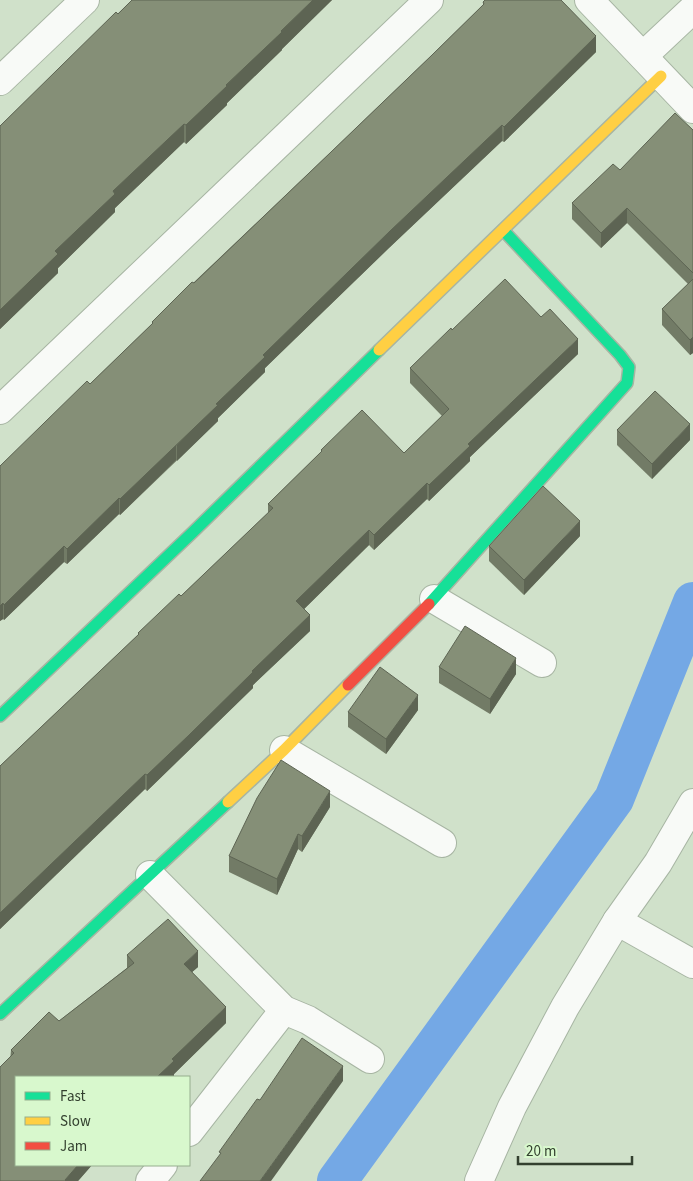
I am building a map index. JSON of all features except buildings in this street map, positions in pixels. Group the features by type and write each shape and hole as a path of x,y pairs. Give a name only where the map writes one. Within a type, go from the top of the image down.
{"street":[{"path":"0,81 85,0"},
{"path":"0,410 429,0"},
{"path":"589,0 693,109"},
{"path":"0,716 193,532 503,230 652,66 693,9"},
{"path":"0,1014 284,750 434,599 627,383 629,367 620,355 503,230"},
{"path":"434,599 542,663"},
{"path":"284,750 442,842"},
{"path":"479,1181 516,1098 566,1007 617,921 658,863 693,804"},
{"path":"150,875 284,1010 308,1020 370,1059"},
{"path":"617,921 693,964"},
{"path":"190,1131 284,1010"},
{"path":"150,1181 162,1166"}],"waterway":[{"path":"337,1181 614,799 693,602"}],"traffic: fast":[{"path":"429,604 627,383 629,367 620,355 503,230"},
{"path":"0,716 193,532 379,350"},
{"path":"0,1014 228,802"}],"traffic: slow":[{"path":"379,350 661,76"},
{"path":"228,802 284,750 348,685"}],"traffic: jam":[{"path":"348,685 429,604"}]}
